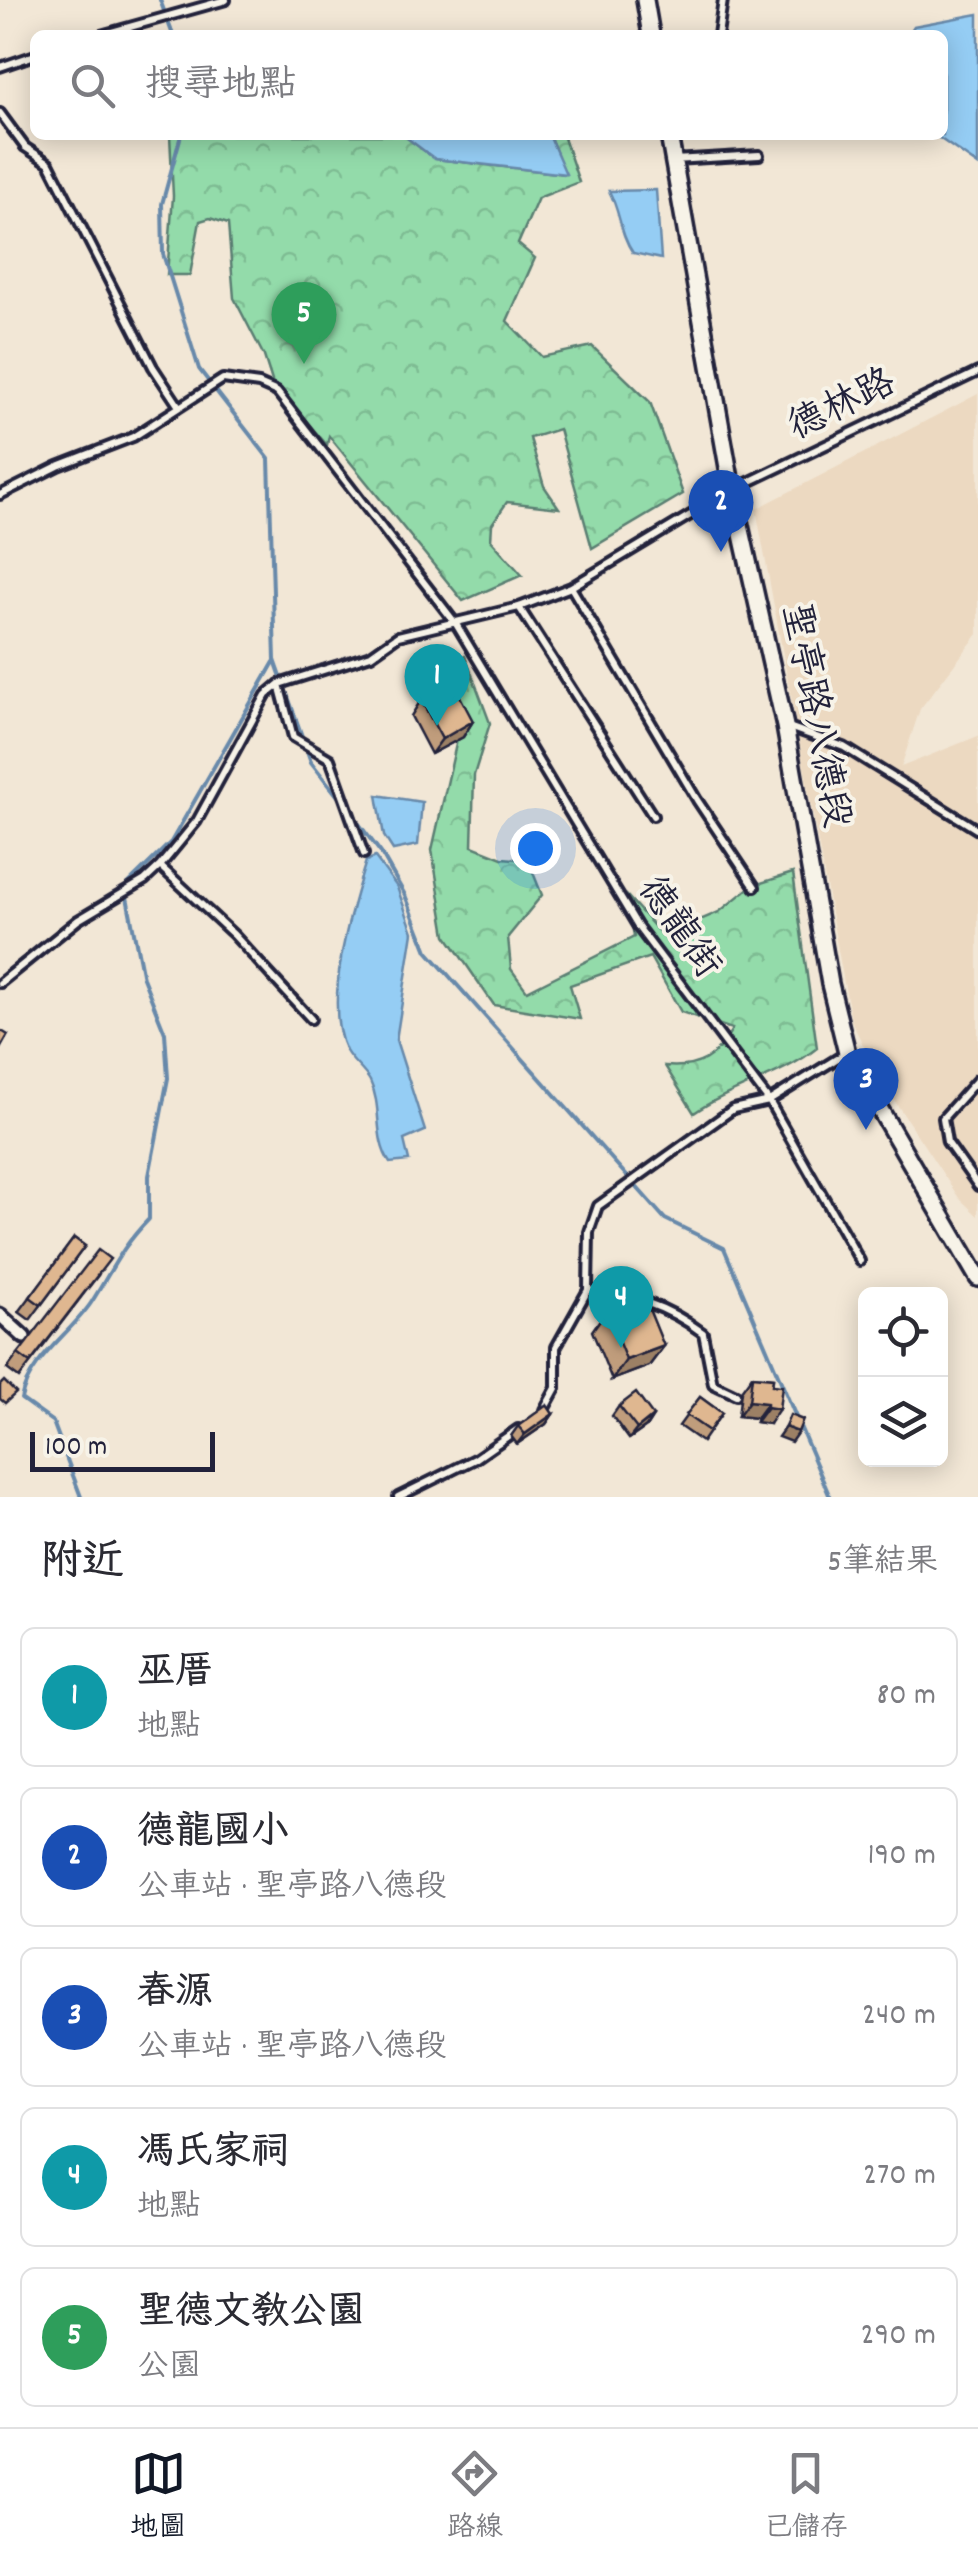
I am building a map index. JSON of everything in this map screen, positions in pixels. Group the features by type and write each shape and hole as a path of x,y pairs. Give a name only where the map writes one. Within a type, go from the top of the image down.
{"street":[{"path":"645,0 650,30"},
{"name":"聖亭路八德段","path":"670,140 732,490 784,726 830,984 848,1052 978,1278"},
{"path":"0,1314 24,1337"}],"lane":[{"path":"119,30 226,0"},
{"path":"719,30 723,0"},
{"path":"0,67 30,57"},
{"path":"0,113 17,138 49,163 153,367 178,405"},
{"path":"673,160 759,155"},
{"name":"德林路","path":"279,684 371,655 398,636 519,608 571,587 732,490 978,372"},
{"name":"德龍街","path":"0,495 58,466 133,438 223,379 259,384 277,392 456,624 638,927 769,1101 860,1261"},
{"path":"571,587 697,800 755,888"},
{"path":"519,608 653,816"},
{"path":"0,984 78,920 134,888 160,866 196,821 266,695 279,684 293,737 330,759 364,854"},
{"path":"784,726 844,747 978,830"},
{"path":"160,866 234,935 311,1019"},
{"path":"542,1413 556,1388 556,1347 588,1290 588,1232 598,1206 733,1108 769,1101 848,1052"},
{"path":"978,1079 942,1118 947,1142 978,1186"},
{"path":"588,1290 647,1300 682,1318 703,1334 713,1384 736,1395"},
{"path":"398,1497 475,1458 529,1422"}],"shaded area":[{"path":"978,394 978,634 920,709 901,767 978,736 978,1216 959,1198 878,1076 851,1020 756,509"}],"green space":[{"path":"170,140 410,140 436,159 565,174 551,140 565,140 579,182 538,198 518,244 535,258 507,321 542,357 592,346 650,402 683,494 592,548 559,429 530,438 544,486 559,508 507,502 492,524 491,540 522,575 463,601 329,436 327,445 280,391 268,385 272,381 264,356 234,298 228,224 210,218 200,221 190,275 167,275 173,196"},
{"path":"428,654 465,656 490,723 474,775 472,846 502,858 528,860 542,895 508,937 511,969 527,991 634,937 628,897 663,936 719,912 751,886 793,873 817,1048 788,1067 694,1113 665,1066 687,1066 705,1060 732,1029 681,1012 650,957 570,985 580,1019 494,1005 446,935 432,850 459,731"}],"water":[{"path":"978,14 978,165 942,140 948,140 948,30 911,30 914,26"},
{"path":"410,140 551,140 566,174 435,159"},
{"path":"656,190 661,259 633,253 609,191"},
{"path":"377,795 422,802 418,845 393,850 384,836"},
{"path":"375,857 397,887 413,932 396,1040 425,1131 404,1140 409,1161 390,1163 382,1143 374,1091 346,1051 337,1008 347,930 366,861"}],"building":[{"path":"453,683 473,721 442,739 421,700"},
{"path":"0,1030 8,1035 0,1049"},
{"path":"74,1238 85,1246 41,1305 30,1297"},
{"path":"98,1250 110,1259 30,1363 18,1354"},
{"path":"644,1297 664,1346 626,1360 606,1311"},
{"path":"752,1376 773,1378 772,1385 782,1386 779,1409 749,1401"},
{"path":"4,1381 16,1393 5,1403 0,1399 0,1385"},
{"path":"636,1393 653,1416 637,1429 619,1406"},
{"path":"700,1397 722,1413 709,1431 686,1415"},
{"path":"547,1405 553,1414 525,1434 518,1426"},
{"path":"790,1415 803,1420 798,1432 785,1427"}],"waterway":[{"path":"160,0 171,30"},
{"path":"180,140 162,204 163,254 199,369 269,459 275,660 311,762 344,804"},
{"path":"81,1497 53,1422 21,1399 32,1372 91,1303 123,1250 149,1219 149,1176 168,1078 165,1033 143,978 125,887 171,842 274,662"},
{"path":"353,816 381,853 405,895 427,951 665,1219 724,1248 830,1497"}],"place":[{"name":"聖德文教公園","path":"304,364"},
{"name":"德龍國小","path":"721,552"},
{"name":"巫厝","path":"437,726"},
{"name":"春源","path":"866,1130"},
{"name":"馮氏家祠","path":"621,1348"}]}
